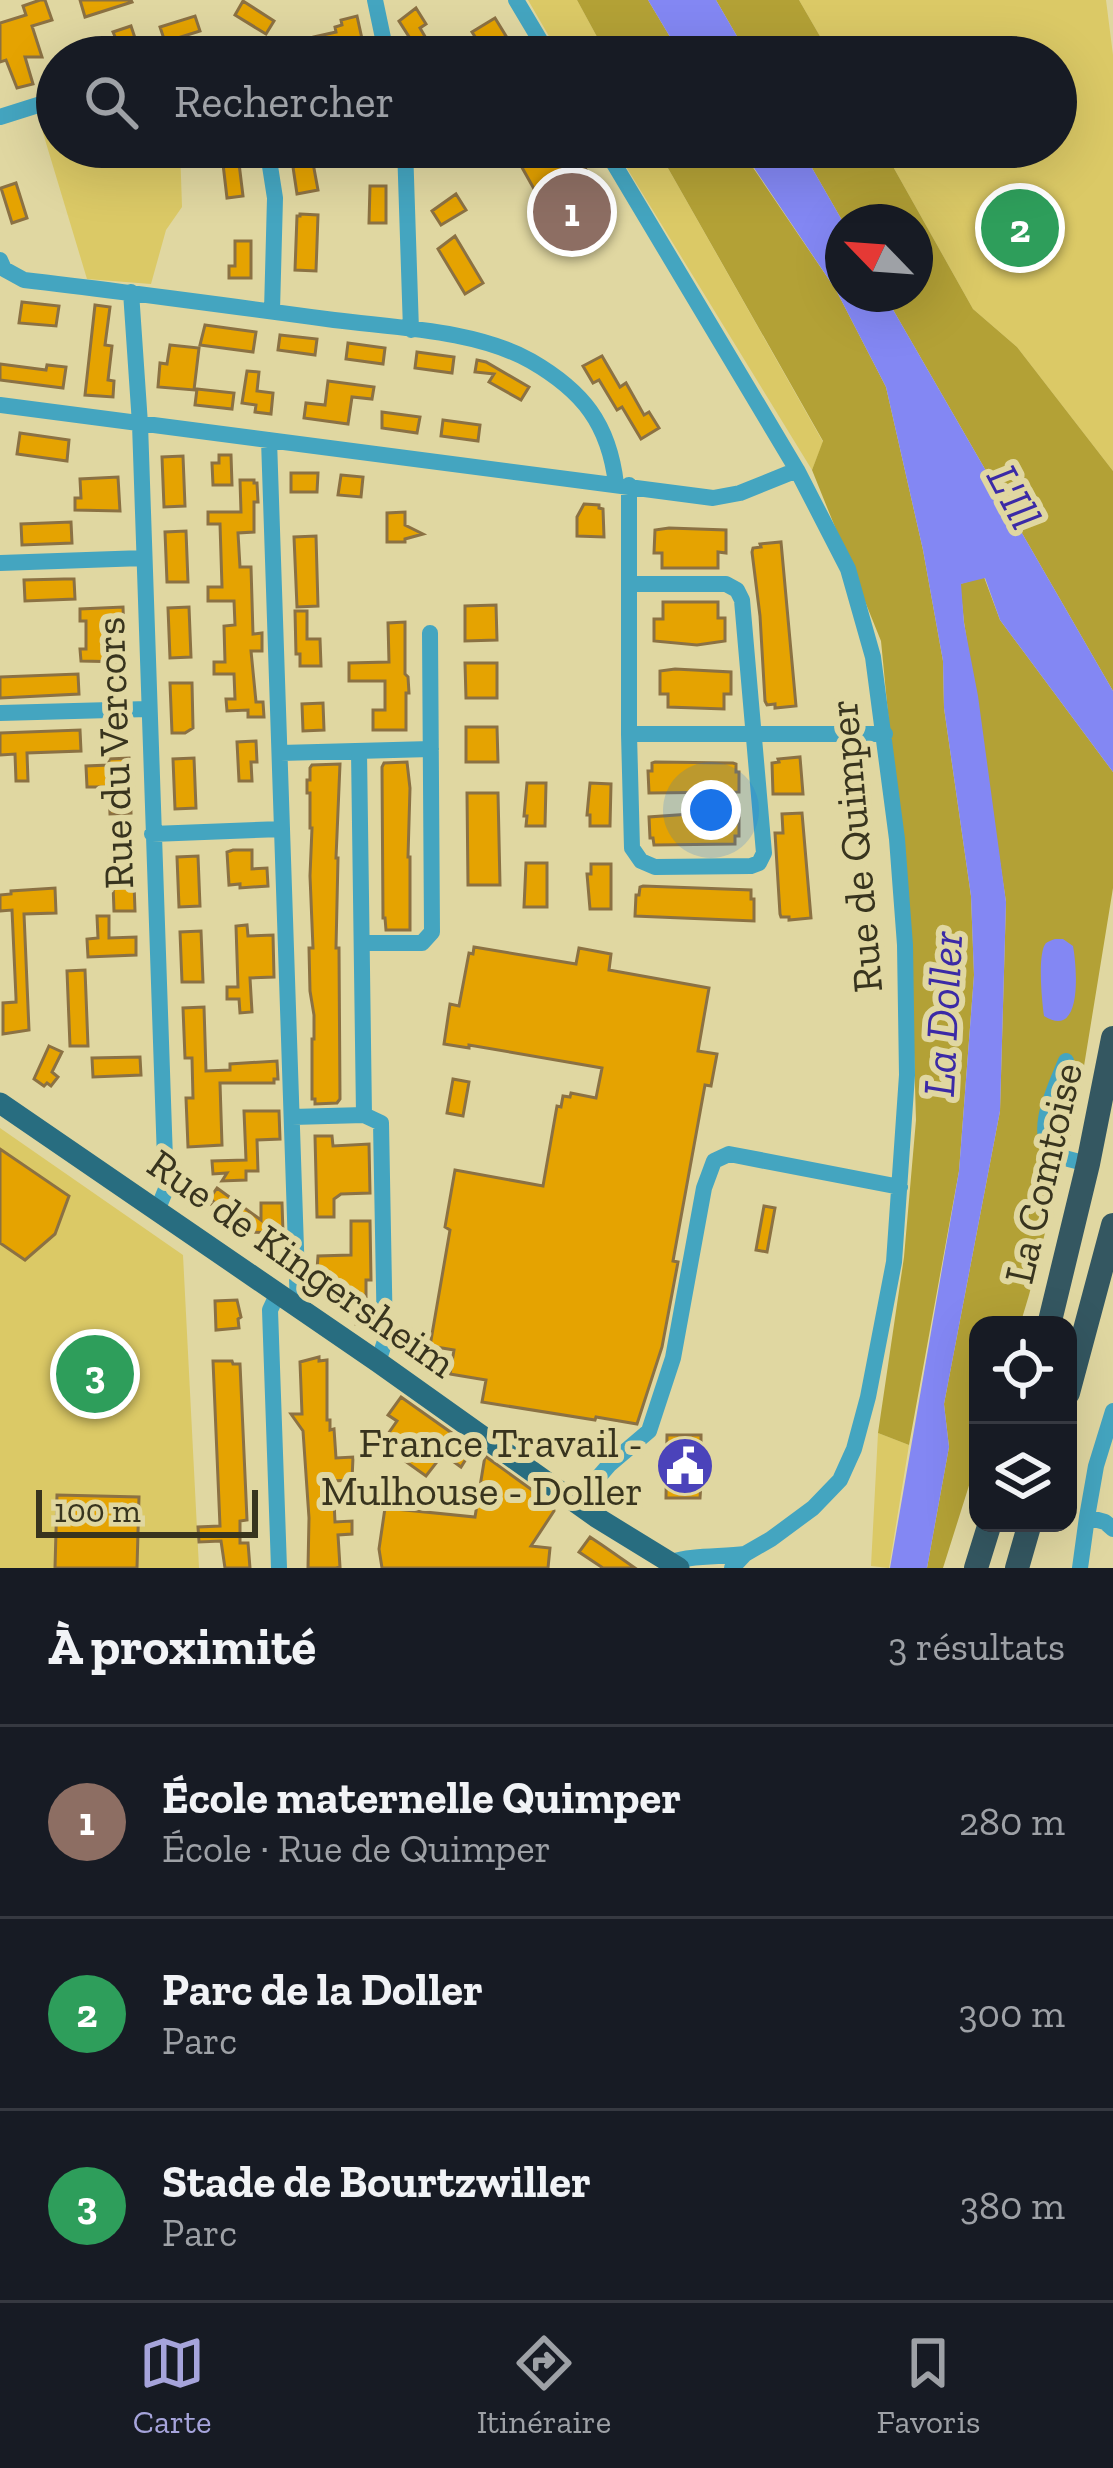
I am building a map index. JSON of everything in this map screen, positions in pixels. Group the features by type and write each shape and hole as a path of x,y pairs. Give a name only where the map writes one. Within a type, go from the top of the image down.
{"highway":[{"name":"La Comtoise","path":"1051,1316 1113,1038"},
{"name":"La Comtoise","path":"1077,1360 1113,1225"},
{"path":"976,1568 987,1532"},
{"path":"1017,1568 1027,1532"}],"main road":[{"name":"Rue de Kingersheim","path":"0,1103 576,1503 675,1565"}],"street":[{"path":"375,0 383,36"},
{"path":"516,0 537,36"},
{"path":"0,117 36,106"},
{"path":"270,168 275,199 272,311"},
{"path":"406,168 411,330"},
{"name":"Rue de Quimper","path":"617,168 797,470 848,569 873,657 885,734 905,945 907,1075 894,1262 854,1449 840,1480 813,1508 739,1561 683,1558 675,1565"},
{"path":"0,260 4,269 24,280 490,343 556,378 603,427 623,484 632,848 640,861 656,867 751,866 764,853 742,600 726,584 629,584"},
{"name":"Rue du Vercors","path":"131,292 140,424 166,1189 157,1211"},
{"path":"0,406 722,498 797,470"},
{"path":"269,440 298,1308"},
{"path":"0,562 144,558"},
{"path":"362,943 422,943 432,932 430,633"},
{"path":"0,713 148,709"},
{"path":"629,734 885,734"},
{"path":"280,753 430,748"},
{"path":"359,751 362,943 385,1341 378,1362"},
{"path":"152,834 282,829"},
{"path":"1066,1061 1048,1108 1048,1145 1058,1156 1088,1164"},
{"path":"292,1117 373,1119"},
{"path":"576,1503 609,1465 650,1431 674,1358 704,1188 714,1161 729,1154 899,1186"},
{"path":"277,1294 269,1310 279,1568"},
{"path":"1080,1568 1096,1466 1113,1411"},
{"path":"1087,1517 1113,1529"}],"shaded area":[{"path":"528,0 577,0 597,36 549,36"},
{"path":"577,0 648,0 669,36 597,36"},
{"path":"648,0 716,0 737,36 669,36"},
{"path":"716,0 799,0 820,36 737,36"},
{"path":"799,0 1106,0 1113,55 1113,471 1017,347 973,309 933,238 933,204 914,204 894,168 1077,168 1077,36 820,36"},
{"path":"54,168 181,168 182,207 166,230 151,284 87,279"},
{"path":"627,168 668,168 823,442 812,470"},
{"path":"668,168 753,168 825,274 825,312 847,312 886,387 923,550 943,661 944,708 971,896 974,975 959,1171 909,1445 878,1433 904,1257 916,1120 911,950 881,641 812,470 823,441"},
{"path":"754,168 812,168 833,204 825,204 825,274"},
{"path":"812,168 894,168 914,204 833,204"},
{"path":"933,238 973,309 1017,347 1113,471 1113,691 894,312 933,312"},
{"path":"847,312 894,312 1113,691 1113,772 1000,620 985,578 961,584 1006,902 1000,1111 944,1404 949,1447 927,1568 890,1568 959,1171 974,975 971,896 944,708 943,661 886,387"},
{"path":"984,577 1000,620 1113,772 1113,888 1077,1109 1029,1295 1023,1316 969,1316 969,1486 943,1568 927,1568 949,1447 944,1404 1000,1111 1006,902 960,584"},
{"path":"1055,939 1073,946 1076,969 1071,1010 1066,1019 1057,1021 1044,1016 1041,978 1043,948"},
{"path":"0,1128 183,1255 199,1568 0,1568"},
{"path":"878,1433 909,1445 889,1568 871,1566"}],"building":[{"path":"45,0 52,20 32,26 36,57 25,57 33,84 17,88 6,60 0,62 0,23 26,15 23,6"},
{"path":"80,0 131,0 132,2 85,17"},
{"path":"243,1 274,21 266,34 235,15"},
{"path":"416,8 426,24 420,28 425,36 409,36 399,21"},
{"path":"195,16 200,31 163,36 160,27"},
{"path":"357,16 361,36 318,36 336,32 341,20"},
{"path":"495,18 506,36 475,36 472,32"},
{"path":"131,26 134,36 115,36 113,32"},
{"path":"223,168 240,168 243,196 227,198"},
{"path":"293,168 314,168 318,190 297,194"},
{"path":"522,168 585,168 588,173 581,178 595,201 547,234 537,217 547,212"},
{"path":"16,183 27,218 12,223 1,188"},
{"path":"370,186 386,186 386,223 369,223"},
{"path":"456,194 466,210 441,225 432,211"},
{"path":"300,214 318,215 316,271 295,270"},
{"path":"455,236 483,283 465,294 438,249"},
{"path":"235,241 251,241 251,278 229,278 229,266 235,266"},
{"path":"22,302 59,306 56,326 19,323"},
{"path":"95,305 110,307 105,345 112,346 108,380 114,381 113,397 85,395"},
{"path":"205,325 256,332 253,352 200,345"},
{"path":"280,335 317,339 315,355 278,350"},
{"path":"348,343 385,348 383,364 346,359"},
{"path":"170,345 199,348 194,390 158,387 160,363 167,364"},
{"path":"417,352 454,357 452,373 415,368"},
{"path":"602,356 620,387 626,383 644,415 649,412 659,428 641,439 599,380 593,383 583,366"},
{"path":"477,360 529,387 521,400 489,382 494,374 475,372"},
{"path":"0,364 46,370 47,365 66,367 63,388 0,380"},
{"path":"247,371 259,372 257,391 273,393 271,414 255,412 256,405 242,403"},
{"path":"328,381 374,387 372,399 352,397 348,424 304,418 306,403 325,405"},
{"path":"197,389 234,393 232,409 195,405"},
{"path":"382,412 420,417 417,433 382,428"},
{"path":"443,420 480,425 478,441 441,436"},
{"path":"20,433 69,440 67,461 17,454"},
{"path":"219,455 231,455 232,485 213,485 212,463 219,463"},
{"path":"183,456 185,506 164,507 162,457"},
{"path":"291,473 318,473 317,492 291,492"},
{"path":"341,475 363,477 361,497 338,495"},
{"path":"118,477 120,511 75,510 75,498 81,498 80,479"},
{"path":"240,480 257,483 254,532 238,533 240,567 251,567 253,634 262,633 262,651 251,651 256,702 263,702 264,717 248,717 248,710 227,711 226,699 235,699 234,674 214,674 214,662 225,662 224,626 235,625 234,601 208,601 208,587 222,587 220,524 208,524 208,512 241,512"},
{"path":"584,504 603,509 604,537 577,536 577,517"},
{"path":"405,512 405,525 423,534 405,542 387,542 387,513"},
{"path":"71,522 72,543 22,545 21,524"},
{"path":"655,530 726,530 726,553 718,552 718,568 662,568 662,553 654,553"},
{"path":"186,531 188,582 167,582 165,532"},
{"path":"316,536 318,606 297,607 294,537"},
{"path":"781,542 796,706 775,708 765,701 752,552 760,544"},
{"path":"74,579 75,599 25,601 24,580"},
{"path":"663,602 718,602 718,618 725,618 725,641 697,645 654,641 654,619 663,619"},
{"path":"496,605 497,640 465,641 465,606"},
{"path":"123,607 125,662 81,661 86,621 80,621 80,609"},
{"path":"189,607 191,657 170,658 168,608"},
{"path":"295,611 307,611 307,639 320,639 321,666 300,666"},
{"path":"405,622 406,730 373,730 373,710 385,710 385,681 349,681 349,663 389,662 388,623"},
{"path":"465,663 497,663 497,698 466,698"},
{"path":"660,671 731,672 731,694 724,694 724,709 668,707 668,694 660,694"},
{"path":"78,674 79,694 0,698 0,677"},
{"path":"170,683 192,683 193,728 185,733 172,733"},
{"path":"323,703 324,730 303,731 302,704"},
{"path":"466,727 497,727 498,762 466,762"},
{"path":"80,730 81,751 27,753 28,781 16,781 15,754 0,755 0,733"},
{"path":"256,741 252,781 239,781 237,742"},
{"path":"800,757 803,794 773,794 772,763"},
{"path":"129,758 131,813 110,814 109,787 87,787 86,766"},
{"path":"194,758 196,808 175,809 173,759"},
{"path":"407,762 410,930 386,930 382,767"},
{"path":"655,762 736,764 739,792 649,793 648,771"},
{"path":"340,764 336,948 340,1099 315,1104 309,948 313,948 312,828 307,780 312,765"},
{"path":"527,783 546,783 545,826 526,826"},
{"path":"590,783 611,784 610,826 590,826"},
{"path":"467,793 498,793 500,885 468,885"},
{"path":"802,813 811,918 789,920 780,914 775,833 783,833 782,814"},
{"path":"739,815 735,844 654,845 650,838 649,817"},
{"path":"252,850 252,869 267,868 268,886 229,885 227,852"},
{"path":"133,856 135,911 114,911 112,857"},
{"path":"198,856 200,906 179,907 177,857"},
{"path":"526,863 547,863 547,907 524,907"},
{"path":"591,864 611,864 611,909 590,909 587,874 591,874"},
{"path":"643,886 751,890 754,921 635,916 636,895"},
{"path":"55,888 56,913 24,914 29,1030 3,1034 3,1003 16,1002 16,998 12,910 0,911 0,895"},
{"path":"97,916 109,916 109,938 136,937 136,955 88,957 87,939 98,938"},
{"path":"247,925 248,936 273,935 274,977 250,978 252,1012 240,1013 239,999 227,999 227,987 238,987 236,926"},
{"path":"201,931 203,982 182,982 180,932"},
{"path":"474,947 576,964 579,948 611,954 609,970 709,988 698,1051 717,1054 711,1086 705,1085 662,1347 637,1424 482,1402 486,1380 450,1374 454,1350 430,1346 455,1170 543,1186 557,1106 571,1093 596,1098 602,1068 444,1044 450,1004 459,1006"},
{"path":"85,970 88,1046 70,1046 67,971"},
{"path":"204,1007 206,1071 277,1061 278,1079 274,1083 220,1083 222,1145 188,1147 186,1098 193,1098 192,1058 185,1058 183,1008"},
{"path":"49,1046 62,1052 52,1072 58,1077 51,1086 44,1086 34,1079"},
{"path":"140,1057 141,1075 93,1077 92,1058"},
{"path":"453,1079 469,1082 463,1116 447,1113"},
{"path":"244,1111 279,1111 280,1139 257,1140 258,1171 246,1171 246,1180 222,1181 227,1173 213,1174 212,1161 246,1160"},
{"path":"315,1136 332,1136 333,1146 369,1144 370,1193 341,1194 334,1199 334,1217 317,1217"},
{"path":"0,1149 69,1196 55,1234 25,1260 0,1243"},
{"path":"217,1188 261,1220 261,1203 282,1203 283,1233 242,1232 241,1226 212,1205 210,1198"},
{"path":"764,1206 775,1208 767,1252 756,1250"},
{"path":"351,1221 370,1221 371,1280 366,1280 366,1304 370,1304 370,1324 356,1324 356,1312 340,1301 340,1286 316,1284 318,1256 351,1255"},
{"path":"237,1300 239,1328 216,1330 215,1301"},
{"path":"319,1357 319,1361 327,1360 327,1420 330,1430 334,1429 336,1458 353,1457 352,1480 333,1481 335,1522 352,1521 352,1534 338,1535 340,1567 336,1568 308,1568 303,1431 291,1414 302,1414 300,1362"},
{"path":"213,1361 240,1364 247,1520 240,1521 240,1543 248,1543 250,1568 225,1568 221,1541 199,1542 198,1527 220,1526"},
{"path":"401,1397 473,1448 461,1467 443,1454 426,1476 381,1444 397,1421 388,1415"},
{"name":"France Travail - Mulhouse - Doller","path":"667,1435 701,1435 701,1451 695,1451 701,1467 694,1483 701,1483 700,1498 666,1498"},
{"path":"485,1456 553,1505 554,1511 531,1546 550,1548 548,1568 382,1568 379,1549 385,1508 475,1517"},
{"path":"57,1495 139,1497 137,1568 55,1568"},
{"path":"590,1537 635,1568 603,1568 579,1552"}],"place":[{"name":"École maternelle Quimper","path":"572,212"},
{"name":"Parc de la Doller","path":"1020,228"},
{"name":"Stade de Bourtzwiller","path":"95,1374"},
{"name":"France Travail - Mulhouse - Doller","path":"685,1466"}],"water label":[{"name":"L'Ill","path":"1014,497"},
{"name":"La Doller","path":"943,1014"}]}
